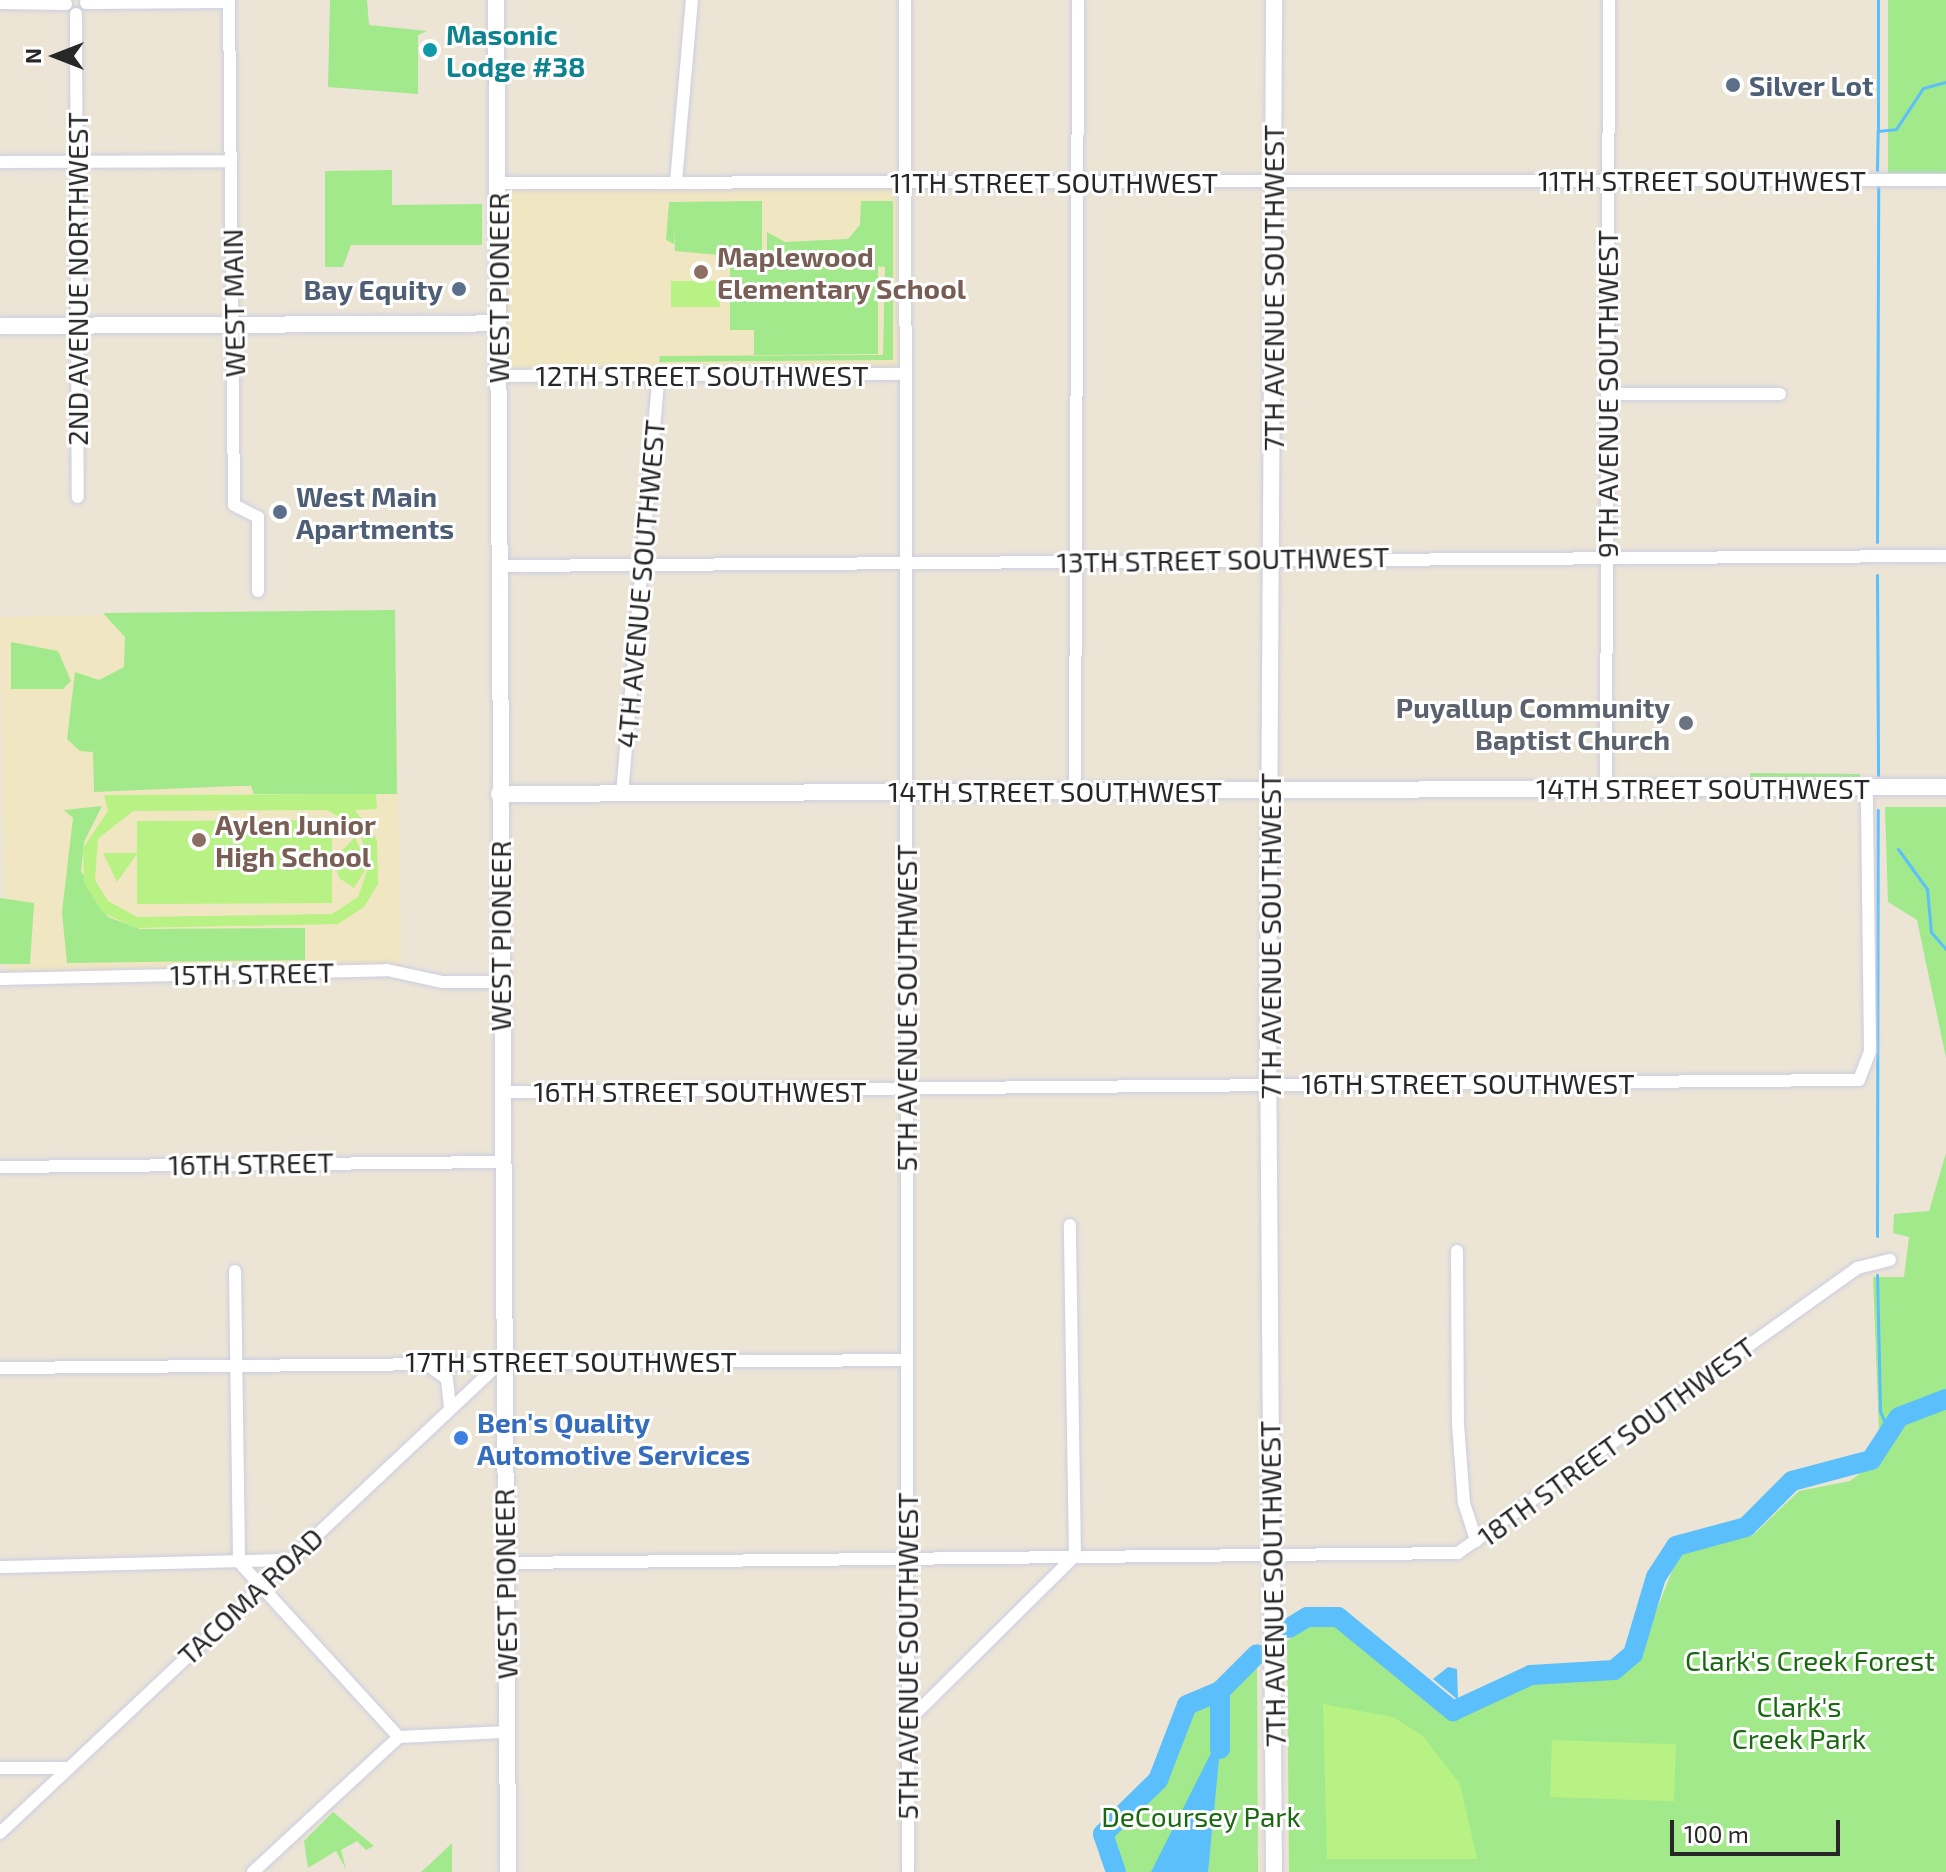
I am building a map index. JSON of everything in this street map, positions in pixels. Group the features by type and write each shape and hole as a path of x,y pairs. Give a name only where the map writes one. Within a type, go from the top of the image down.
{"street":[{"name":"WEST PIONEER","path":"496,0 502,1361 508,1872"},
{"path":"676,182 692,0"},
{"name":"5TH AVENUE SOUTHWEST","path":"905,0 908,1872"},
{"path":"1075,791 1078,0"},
{"name":"7TH AVENUE SOUTHWEST","path":"1274,0 1269,1084 1274,1872"},
{"name":"9TH AVENUE SOUTHWEST","path":"1606,788 1609,0"},
{"path":"0,3 67,2 76,14 85,2 229,1"},
{"name":"WEST MAIN","path":"229,1 234,505 258,517 258,591"},
{"name":"2ND AVENUE NORTHWEST","path":"76,14 78,497"},
{"path":"0,162 231,161"},
{"name":"11TH STREET SOUTHWEST","path":"498,183 1946,180"},
{"path":"0,326 498,323"},
{"name":"12TH STREET SOUTHWEST","path":"498,376 905,374"},
{"name":"4TH AVENUE SOUTHWEST","path":"622,794 659,375"},
{"path":"1607,394 1780,394"},
{"name":"13TH STREET SOUTHWEST","path":"500,566 1271,557 1946,556"},
{"name":"14TH STREET SOUTHWEST","path":"499,794 1946,787"},
{"name":"16TH STREET SOUTHWEST","path":"501,1092 1859,1080 1870,1051 1867,788"},
{"name":"15TH STREET","path":"0,979 387,970 442,982 502,982"},
{"name":"16TH STREET","path":"0,1167 501,1162"},
{"path":"907,1722 1075,1556 1070,1225"},
{"path":"1457,1251 1458,1424 1464,1503 1476,1541"},
{"name":"18TH STREET SOUTHWEST","path":"505,1563 1458,1553 1857,1268 1890,1260"},
{"path":"235,1271 239,1562 399,1737"},
{"name":"17TH STREET SOUTHWEST","path":"0,1368 422,1361 906,1360"},
{"path":"422,1361 447,1379 450,1407"},
{"name":"TACOMA ROAD","path":"0,1833 502,1361"},
{"path":"0,1567 289,1560"},
{"path":"253,1872 399,1737 507,1732"},
{"path":"0,1768 69,1768"}],"shaded area":[{"name":"Maplewood Elementary School","path":"498,181 904,181 904,374 498,374"},
{"name":"Aylen Junior High School","path":"395,610 401,971 6,978 0,617"}],"green space":[{"path":"330,0 367,0 369,25 427,31 418,35 418,94 328,87"},
{"path":"1888,0 1946,0 1946,173 1888,173"},
{"path":"392,170 392,205 482,204 482,245 351,245 343,267 325,267 325,171"},
{"path":"762,201 762,259 675,251 674,227 674,244 666,240 669,202"},
{"path":"861,201 893,201 893,360 659,362 660,356 883,355 885,267 767,258 767,232 785,242 848,239 860,225"},
{"path":"878,265 878,354 754,355 754,330 730,330 730,266"},
{"path":"671,281 720,281 720,307 671,307"},
{"path":"395,610 397,794 254,794 251,786 94,792 93,752 80,751 67,739 75,672 99,680 124,667 125,637 103,613"},
{"path":"11,642 58,651 71,681 63,689 11,689"},
{"path":"1750,773 1860,774 1860,777 1750,777"},
{"path":"376,794 377,809 355,810 377,840 378,884 364,907 338,924 136,928 103,913 84,883 83,848 108,811 104,795","holes":["327,810 357,827 370,862 358,897 332,914 137,917 108,901 95,880 98,839 133,811"]},
{"path":"102,806 84,842 81,871 108,917 140,929 305,928 305,960 67,963 62,912 73,818 64,810"},
{"path":"1885,807 1946,807 1946,1058 1917,920 1888,902"},
{"path":"332,820 332,903 137,904 137,854 117,882 103,853 137,853 137,821"},
{"path":"355,837 367,867 354,888 339,878 334,859"},
{"path":"0,898 34,903 30,964 0,964"},
{"name":"Clark's Creek Forest","path":"1946,1153 1946,1872 1289,1872 1287,1641 1312,1623 1336,1622 1454,1719 1536,1681 1624,1671 1640,1652 1678,1556 1705,1543 1752,1536 1799,1491 1850,1481 1880,1458 1873,1277 1904,1277 1909,1237 1893,1233 1894,1214 1929,1211"},
{"name":"DeCoursey Park","path":"1257,1654 1258,1872 1116,1872 1103,1834 1158,1780 1187,1705 1220,1691"},
{"path":"1323,1704 1393,1717 1423,1736 1460,1784 1477,1859 1327,1859"},
{"path":"1552,1740 1676,1744 1674,1801 1550,1797"},
{"path":"333,1812 374,1846 366,1850 357,1841 341,1850 346,1869 336,1851 308,1868 304,1841"},
{"path":"452,1843 452,1872 421,1872 430,1864"}],"water":[{"path":"1448,1667 1457,1669 1458,1700 1433,1679"},
{"path":"1220,1749 1208,1872 1151,1872 1211,1753"}],"waterway":[{"path":"1878,0 1878,131"},
{"path":"1877,170 1878,131 1896,129 1923,88 1946,82"},
{"path":"1877,542 1878,187"},
{"path":"1877,575 1878,775"},
{"path":"1877,1236 1878,810"},
{"path":"1898,849 1927,889 1931,932 1946,949"},
{"path":"1877,1275 1880,1411 1889,1432"},
{"path":"1289,1628 1307,1617 1338,1617 1453,1711 1531,1675 1614,1670 1633,1654 1656,1577 1676,1546 1746,1527 1792,1481 1871,1460 1899,1417 1946,1399"},
{"path":"1116,1872 1103,1834 1158,1780 1187,1705 1220,1691 1257,1654"},
{"path":"1220,1691 1220,1749"}],"place":[{"name":"Masonic Lodge #38","path":"430,50"},
{"name":"Silver Lot","path":"1733,85"},
{"name":"Maplewood Elementary School","path":"701,272"},
{"name":"Bay Equity","path":"459,289"},
{"name":"West Main Apartments","path":"280,512"},
{"name":"Puyallup Community Baptist Church","path":"1686,723"},
{"name":"Aylen Junior High School","path":"199,840"},
{"name":"Ben's Quality Automotive Services","path":"461,1438"}],"park label":[{"name":"Clark's Creek Park","path":"1799,1722"}]}
